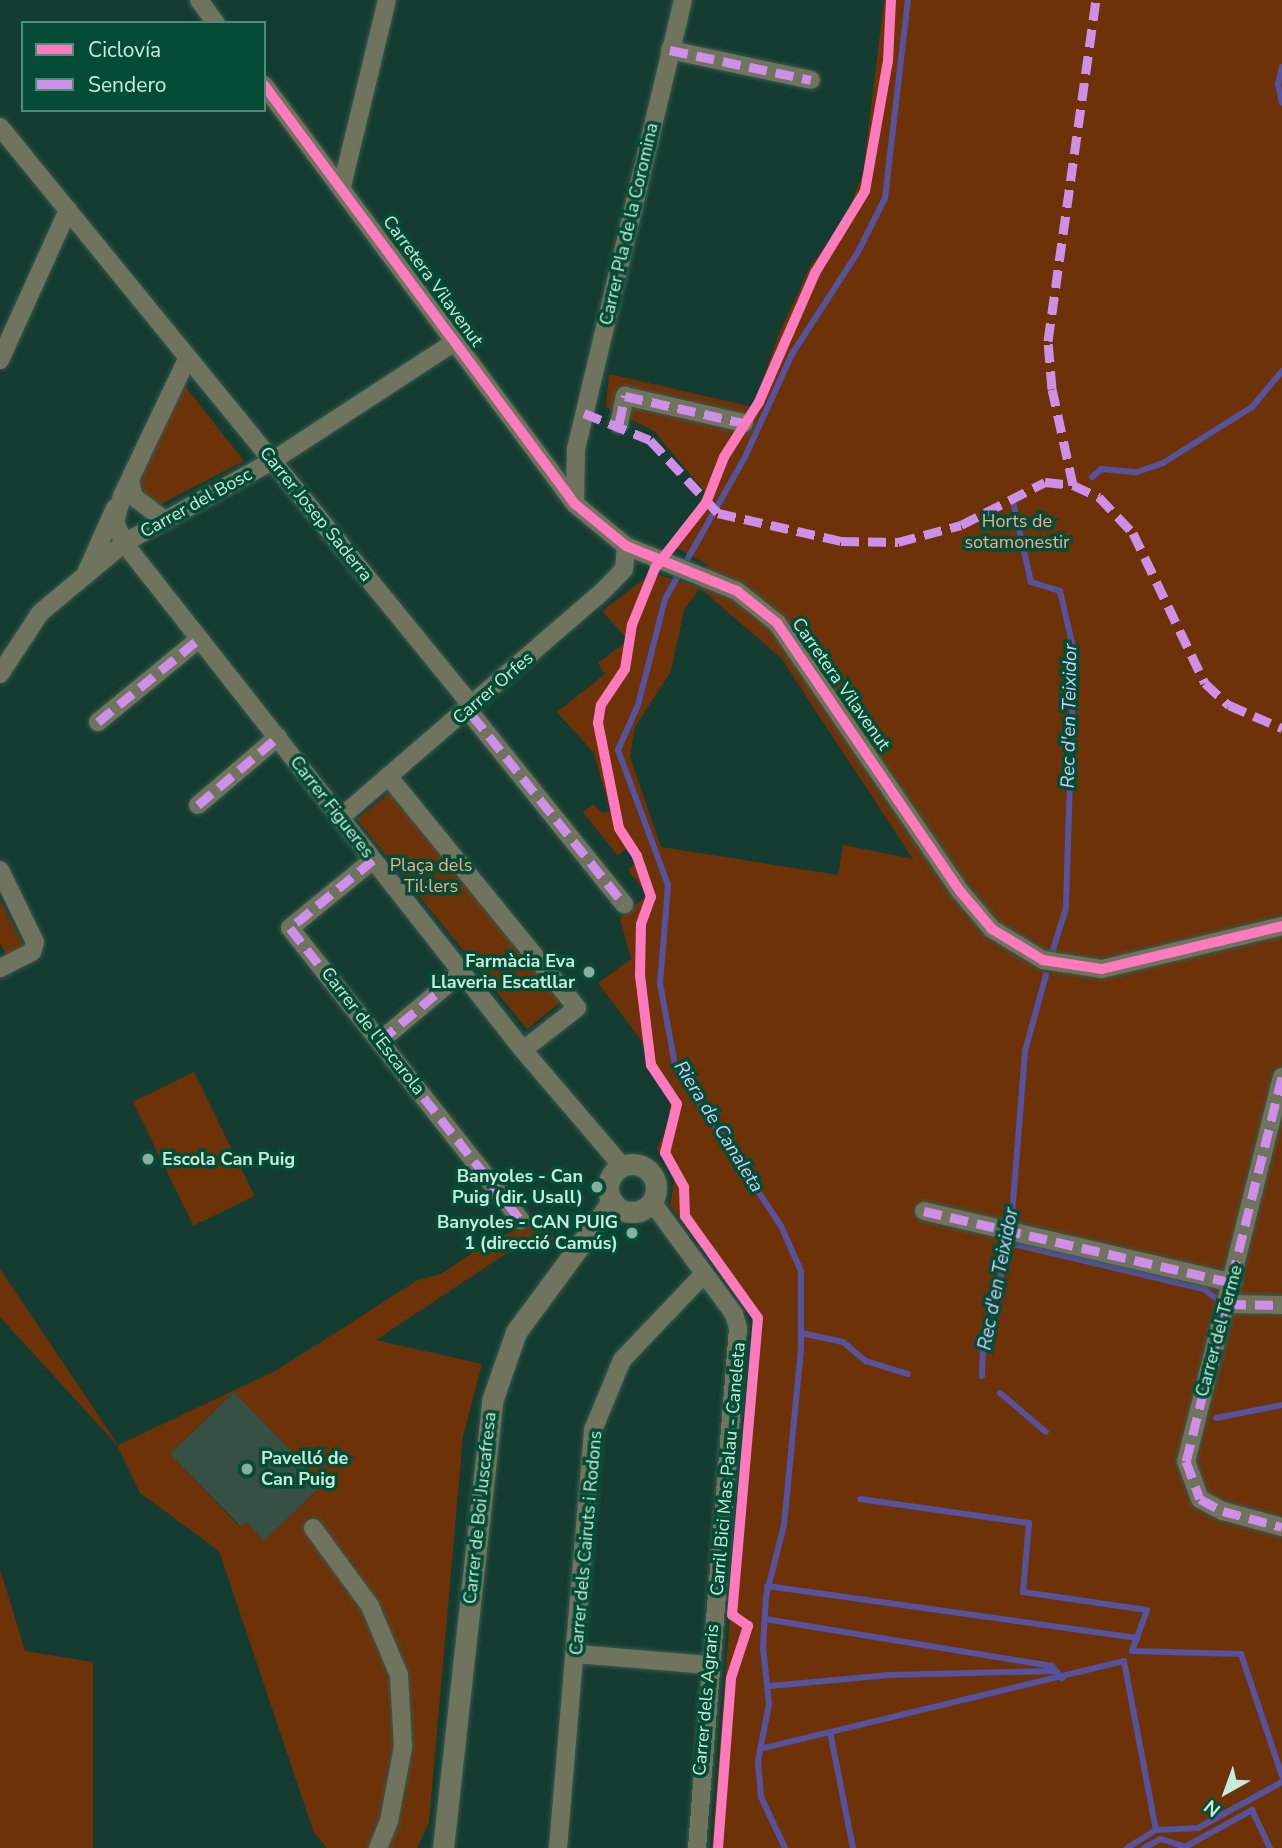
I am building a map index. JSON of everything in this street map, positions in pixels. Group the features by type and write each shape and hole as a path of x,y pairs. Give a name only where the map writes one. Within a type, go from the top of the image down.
{"street":[{"path":"199,0 215,21"},
{"path":"342,187 387,0"},
{"name":"Carrer Pla de la Coromina","path":"575,505 576,449 683,0"},
{"path":"670,50 811,80"},
{"name":"Carretera Vilavenut","path":"266,88 575,505 626,546 709,577 750,599 789,636 965,898 992,929 1019,949 1057,963 1121,968 1282,926"},
{"name":"Carrer Josep Saderra","path":"0,127 472,706 472,715 624,905"},
{"path":"0,360 68,210"},
{"name":"Carrer del Bosc","path":"0,674 40,613 124,543 272,461 456,341"},
{"path":"86,574 187,359"},
{"path":"619,424 625,396 744,423"},
{"path":"538,457 556,459 576,449"},
{"path":"126,488 164,520"},
{"path":"124,543 115,522 126,488"},
{"name":"Carrer Figueres","path":"124,543 523,1050 622,1166"},
{"name":"Carrer Orfes","path":"340,817 603,591 624,569 626,546"},
{"path":"98,722 200,639"},
{"path":"198,804 278,737"},
{"path":"388,776 576,1008 523,1050"},
{"name":"Carrer de l'Escarola","path":"373,859 290,928 521,1220"},
{"path":"0,870 36,942 32,952 0,968"},
{"path":"380,1041 462,972"},
{"name":"Carrer del Terme","path":"1282,1077 1228,1304 1195,1419 1186,1461 1189,1480 1200,1499 1223,1511 1282,1527"},
{"path":"638,1165 650,1173 656,1188 652,1202 632,1213 612,1202 608,1182 622,1166 638,1165"},
{"name":"Carrer de Boi Juscafresa","path":"443,1848 492,1401 516,1332 612,1202"},
{"name":"Carrer dels Agraris","path":"652,1202 734,1314 738,1328 709,1665 697,1848"},
{"path":"924,1211 1233,1283"},
{"name":"Carrer dels Cairuts i Rodons","path":"558,1848 577,1654 593,1430 622,1360 703,1275"},
{"path":"1228,1304 1282,1305"},
{"path":"313,1528 370,1606 399,1675 402,1747 389,1821 378,1848"},
{"path":"577,1654 709,1665"}],"green space":[{"name":"Horts de sotamonestir","path":"884,0 1282,0 1282,1848 712,1848 753,1323 748,1307 670,1206 675,1175 657,1149 669,1123 670,1098 653,1074 644,1044 598,983 631,959 620,918 648,895 628,870 636,863 634,856 627,848 618,856 583,812 593,804 602,813 610,811 594,753 557,712 605,674 598,663 628,640 602,611 652,573 700,587 708,565 675,547 705,492 654,431 606,407 609,374 753,407 780,331 810,267 843,223 863,174","holes":["700,588 781,658 913,859 843,845 838,875 661,847 630,757 635,727 671,671 684,610"]},
{"path":"184,385 244,461 157,506 146,500 140,480"},
{"name":"Plaça dels Til·lers","path":"392,791 562,1001 527,1029 357,819"},
{"path":"0,900 24,946 7,956 0,943"},
{"path":"194,1072 254,1196 193,1226 133,1102"},
{"path":"538,1220 558,1239 550,1250 541,1242 507,1253 376,1340 482,1364 463,1436 429,1822 417,1848 327,1848 314,1833 219,1551 140,1493 117,1445 0,1317 0,1269 118,1445 277,1370 418,1280 441,1274 490,1241","holes":["234,1392 323,1484 264,1541 246,1522 240,1527 170,1454"]},
{"path":"0,1569 25,1651 93,1662 93,1848 0,1848"}],"building":[{"name":"Pavelló de Can Puig","path":"234,1392 323,1484 264,1541 246,1522 241,1527 170,1454"}],"waterway":[{"name":"Riera de Canaleta","path":"785,1848 761,1797 758,1761 769,1704 763,1647 766,1596 784,1525 801,1347 801,1271 781,1226 675,1065 660,983 668,885 618,750 638,705 665,599 744,459 792,354 858,252 885,198 908,0"},
{"name":"Rec d'en Teixidor","path":"1282,67 1278,85 1282,103"},
{"name":"Rec d'en Teixidor","path":"1092,477 1101,469 1137,472 1163,463 1252,407 1282,371"},
{"name":"Rec d'en Teixidor","path":"1013,501 1031,582 1060,591 1074,651 1066,908 1052,953"},
{"name":"Rec d'en Teixidor","path":"982,1376 983,1347 1010,1239 1025,1051 1046,975"},
{"path":"1009,1243 1204,1289 1223,1304"},
{"path":"801,1333 843,1342 866,1361 908,1374"},
{"name":"Rec d'en Teixidor","path":"1000,1393 1046,1432"},
{"name":"Rec d'en Teixidor","path":"1216,1418 1282,1405"},
{"path":"860,1499 1029,1523 1023,1592 1147,1610 1132,1651 1241,1654 1282,1776"},
{"path":"767,1586 1137,1638"},
{"path":"765,1619 1052,1666 1062,1678"},
{"path":"760,1749 1124,1661 1156,1830"},
{"path":"770,1686 889,1675 1056,1671"},
{"path":"830,1732 853,1848"},
{"path":"1127,1848 1156,1830 1198,1828 1282,1782"},
{"path":"1144,1848 1161,1839 1185,1847 1252,1810 1270,1848"}],"marked path":[{"path":"1073,485 1052,389 1048,341 1096,0"},
{"path":"670,50 811,80"},
{"path":"619,424 625,396 744,423"},
{"path":"584,413 650,440 718,513 841,541 898,542 961,525 1045,482 1073,485 1099,497 1133,533 1205,683 1229,705 1282,728"},
{"path":"98,722 199,639"},
{"path":"472,706 472,715 624,904"},
{"path":"198,805 278,737"},
{"path":"373,860 290,928 521,1220"},
{"path":"380,1041 462,972"},
{"path":"1282,1077 1186,1461 1200,1499 1223,1511 1282,1527"},
{"path":"924,1211 1233,1283"},
{"path":"1228,1304 1282,1305"}],"cycle path":[{"name":"Carril Bici Mas Palau - Caneleta","path":"718,1848 731,1678 748,1626 732,1615 758,1318 685,1216 684,1187 665,1153 677,1104 651,1065 640,976 641,924 651,897 637,856 619,828 598,723 601,705 625,669 632,625 655,568 706,503 724,457 759,402 815,273 865,191 888,61 891,0"},
{"path":"266,88 575,504 626,546 737,591 777,623 960,891 992,929 1043,960 1102,969 1282,926"}],"place":[{"name":"Farmàcia Eva Llaveria Escatllar","path":"589,972"},
{"name":"Escola Can Puig","path":"148,1159"},
{"name":"Banyoles - Can Puig (dir. Usall)","path":"597,1187"},
{"name":"Banyoles - CAN PUIG 1 (direcció Camús)","path":"632,1233"},
{"name":"Pavelló de Can Puig","path":"247,1469"}]}
